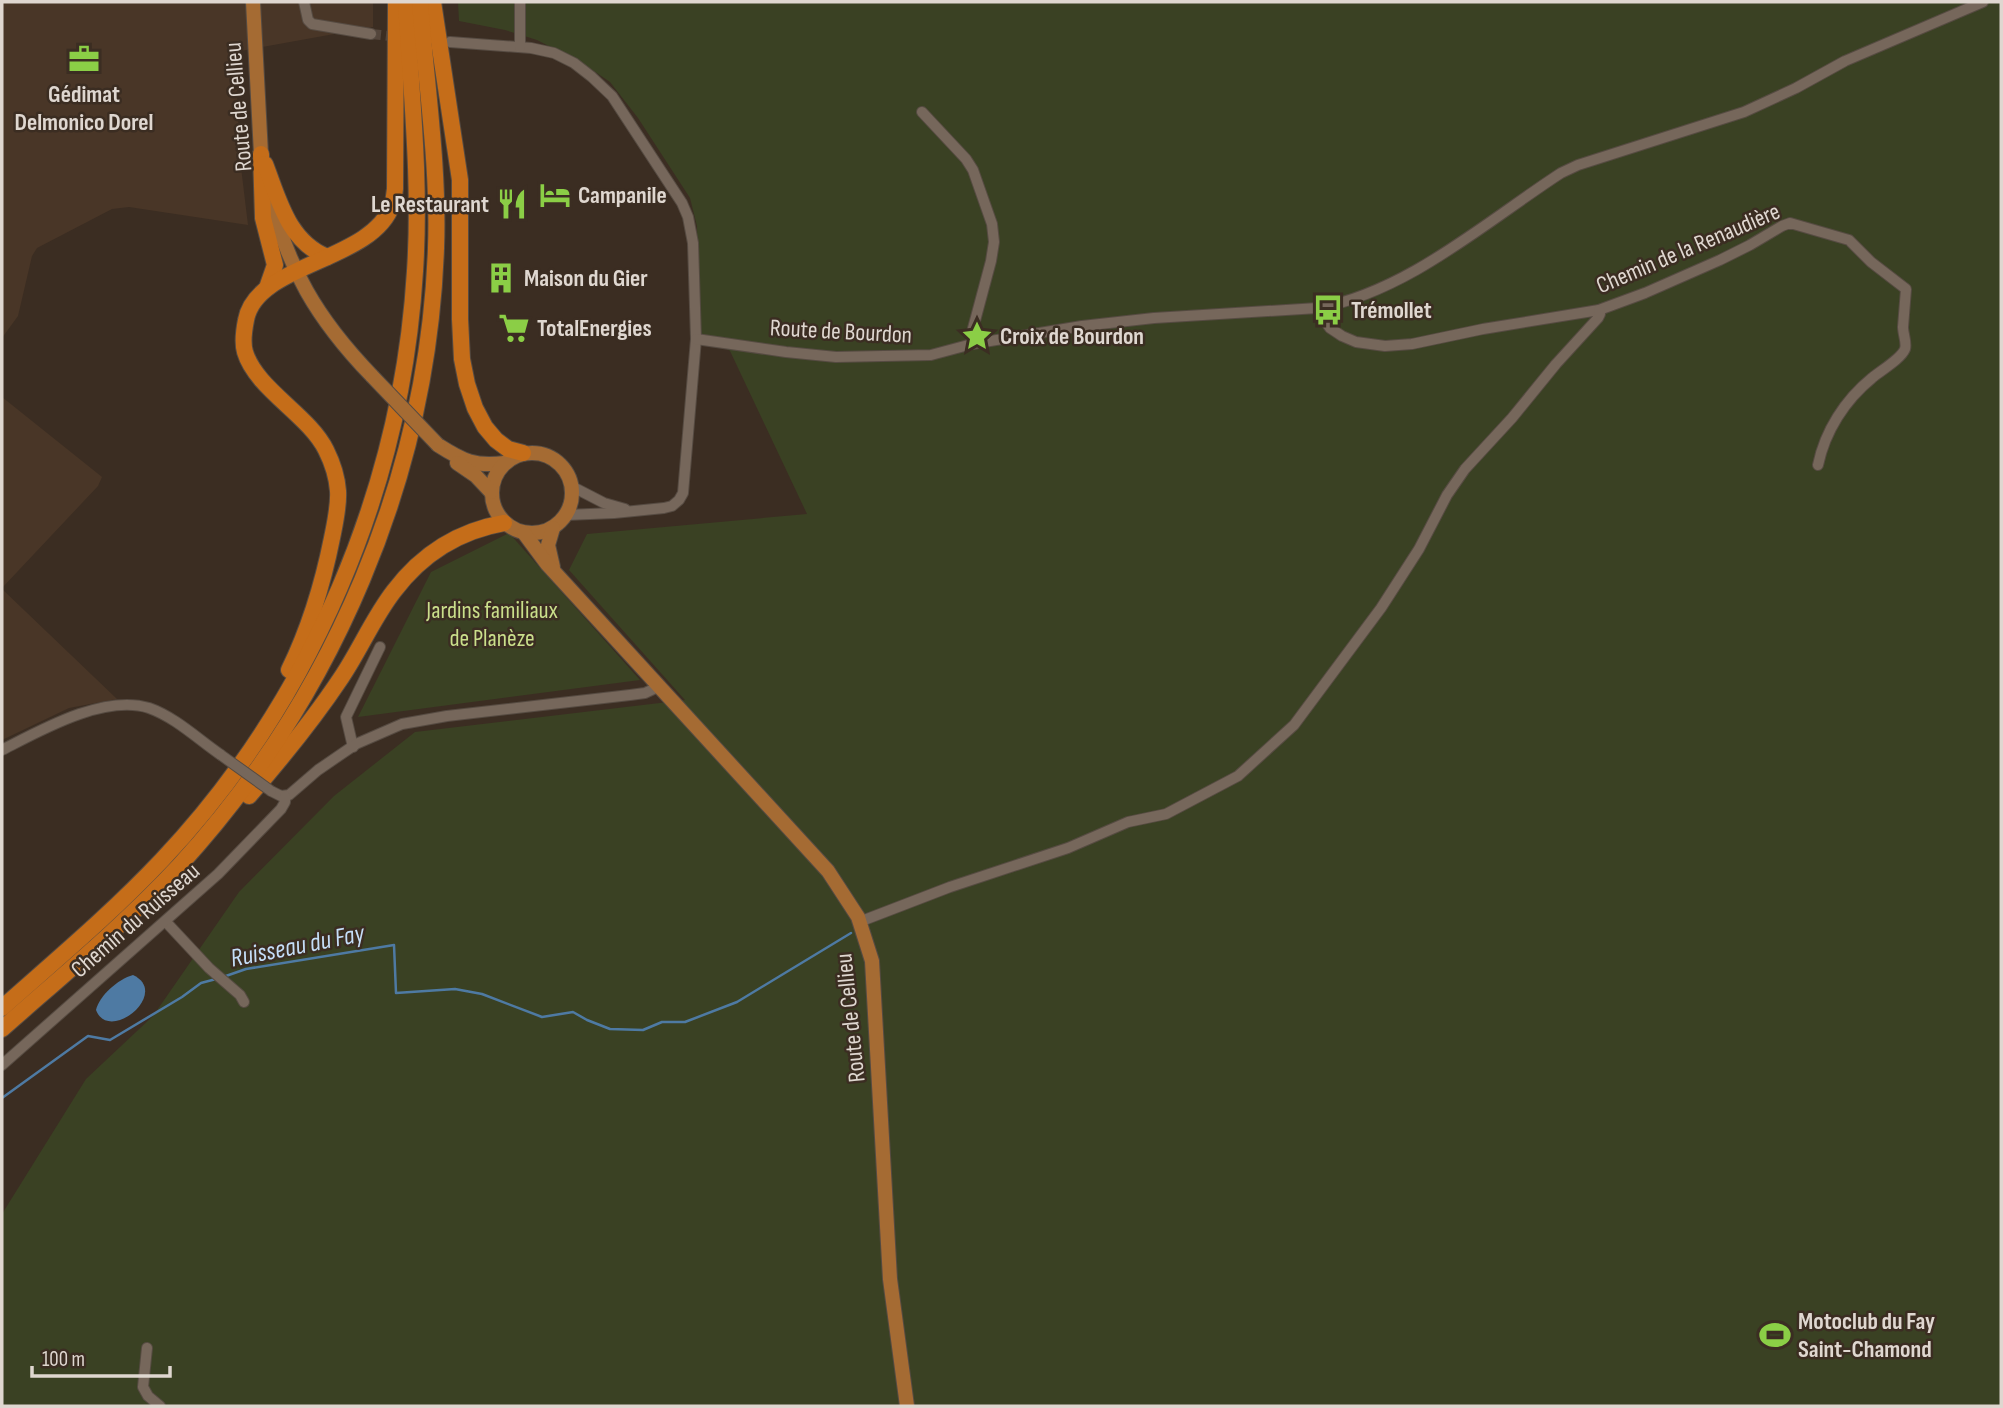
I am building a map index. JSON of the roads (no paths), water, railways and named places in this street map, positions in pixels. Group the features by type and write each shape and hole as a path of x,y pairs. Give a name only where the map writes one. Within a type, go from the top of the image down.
{"highway":[{"path":"263,730 270,706 291,667 326,570 338,492 334,468 326,448 255,372 245,352 243,334 246,315 257,298 272,284 360,240 377,227 393,204 396,2"},
{"path":"2,1008 108,914 162,860 205,811 263,730 300,669 338,594 383,469 405,365 415,272 418,182 407,2"},
{"path":"2,1030 125,921 215,824 275,743 347,615 384,524 410,434 428,340 436,246 431,135 420,2"},
{"path":"433,2 460,180 462,359 471,396 485,427 508,449 523,453"},
{"path":"261,153 294,232 314,251 327,257"},
{"path":"261,153 263,218 275,265 267,289"},
{"path":"215,824 237,811 309,724 343,676 393,592 410,572 454,538 481,527 504,523"}],"main road":[{"name":"Route de Cellieu","path":"253,2 261,153 282,240 296,272 323,320 344,346 438,445 491,492"},
{"name":"Route de Cellieu","path":"438,445 461,459 476,464 505,463"},
{"path":"523,453 543,454 553,458 563,467 571,486 570,506 566,515 552,528 534,533 514,530 504,523 492,502 493,481 505,463 523,453"},
{"path":"552,528 548,545 554,572"},
{"name":"Route de Cellieu","path":"523,533 554,572 828,870 859,922 872,961 890,1279 907,1406"}],"street":[{"path":"304,2 308,20 312,24 371,34"},
{"path":"520,2 520,47"},
{"name":"Route de Bourdon","path":"695,335 786,352 836,357 931,355 972,344 1082,326 1318,308 1340,304 1406,275 1442,255 1570,169 1744,112 1845,61 1983,2"},
{"path":"450,42 520,47 554,53 574,63 612,96 682,203 688,217 692,236 695,335 683,494 672,506 566,515"},
{"path":"922,111 973,170 992,224 994,242 991,261 972,332 972,344"},
{"name":"Chemin de la Renaudière","path":"1318,308 1330,328 1356,342 1385,346 1412,344 1599,310 1720,260 1790,223 1849,240 1871,262 1906,289 1903,331 1906,346 1892,363 1864,385 1836,420 1825,440 1818,465"},
{"path":"859,922 950,887 1068,848 1128,822 1166,814 1238,776 1294,725 1381,608 1465,469 1598,318 1599,310"},
{"path":"571,486 617,508 635,510"},
{"path":"353,747 346,717 380,647"},
{"path":"2,751 79,715 126,705 138,706 160,713 271,791 285,796 353,747 402,724 447,716 645,693 660,686"},
{"name":"Chemin du Ruisseau","path":"2,1065 218,874 281,809 285,796"},
{"path":"166,922 244,1002"},
{"path":"147,1348 143,1387 148,1396 160,1406"}],"water":[{"path":"133,975 143,983 145,993 141,1003 123,1019 103,1019 96,1010 101,999 115,984"}],"waterway":[{"name":"Ruisseau du Fay","path":"223,977 246,969 394,945 396,993 455,989 482,994 542,1017 573,1012 610,1029 643,1030 662,1022 685,1022 737,1002 851,933"},
{"name":"Ruisseau du Fay","path":"2,1098 88,1036 110,1040 201,983 216,979"}],"tunnel":[{"path":"371,34 399,37"}],"place":[{"name":"Gédimat Delmonico Dorel","path":"84,59"},
{"name":"Campanile","path":"555,195"},
{"name":"Le Restaurant","path":"512,204"},
{"name":"Maison du Gier","path":"501,278"},
{"name":"Trémollet","path":"1328,310"},
{"name":"TotalEnergies","path":"514,328"},
{"name":"Croix de Bourdon","path":"977,336"},
{"name":"Motoclub du Fay Saint-Chamond","path":"1775,1335"}],"park label":[{"name":"Jardins familiaux de Planèze","path":"492,624"}]}
